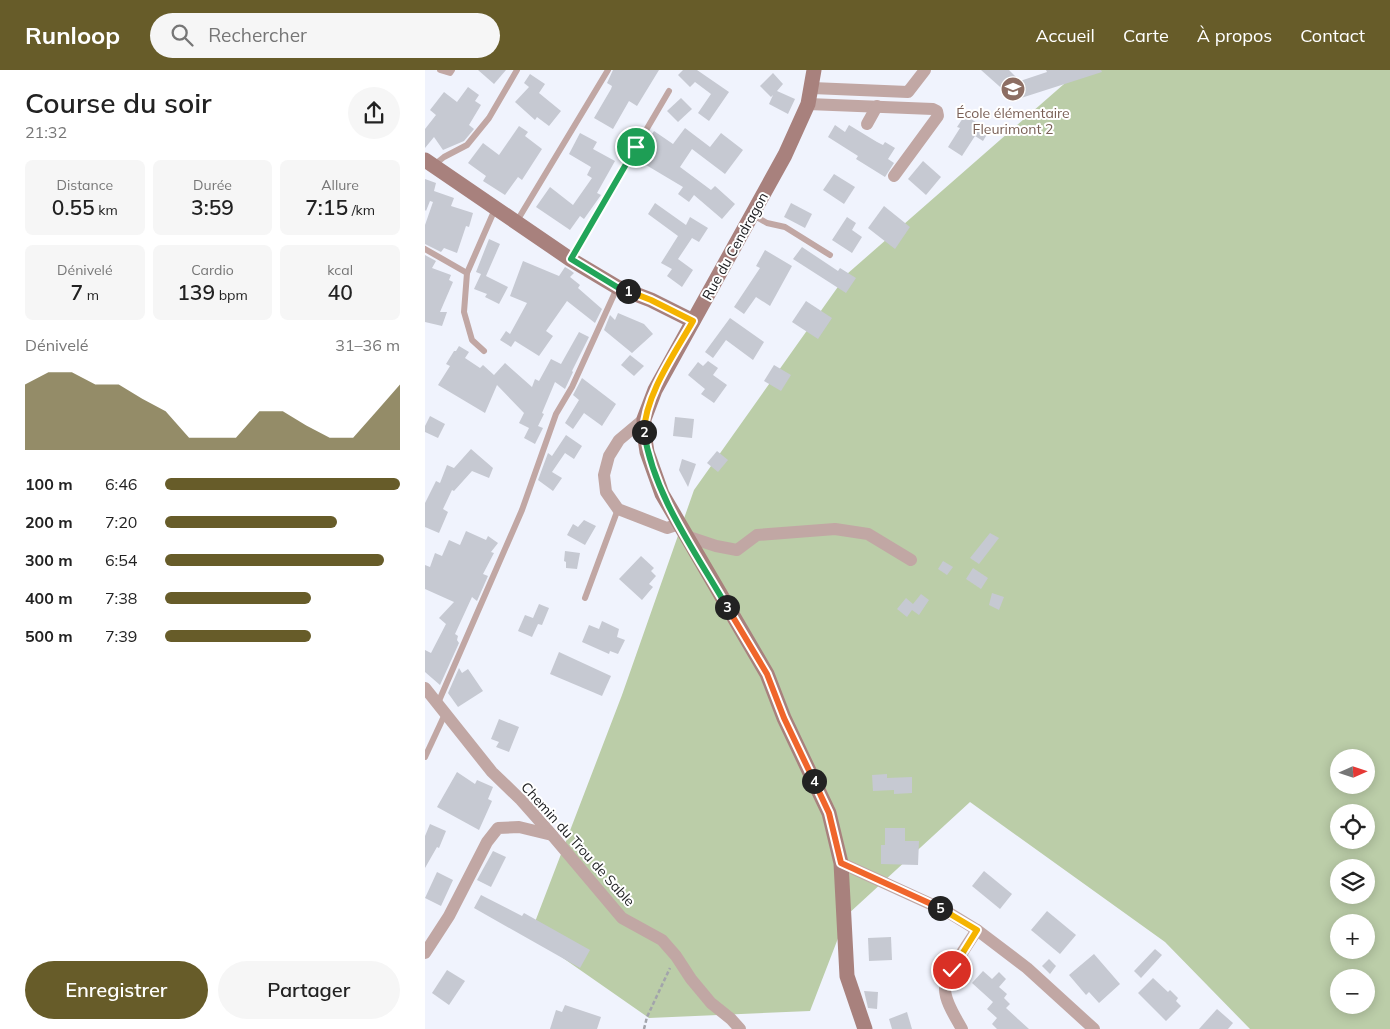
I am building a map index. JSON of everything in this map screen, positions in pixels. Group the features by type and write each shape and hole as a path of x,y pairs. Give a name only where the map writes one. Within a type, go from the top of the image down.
{"main road":[{"name":"Rue du Cendragon","path":"814,70 808,104 785,155 655,390 644,418 644,432 647,452 662,494 767,674 784,718 829,813 841,863 847,976 865,1029"},
{"path":"429,163 571,259 617,287 658,303 693,321"}],"street":[{"path":"812,88 908,92 925,70"},
{"path":"808,104 933,109 937,111 938,116 894,176"},
{"path":"867,124 877,106"},
{"path":"644,418 619,440 609,456 604,475 606,492 617,509 667,528 683,530 716,546 737,550 757,535 835,529 868,534 911,560"},
{"name":"Chemin du Trou de Sable","path":"425,688 492,772 521,800 622,918 661,940 676,956 711,1004 740,1029"},
{"path":"425,953 449,916 487,842 498,828 519,827 552,835"},
{"path":"841,863 946,910 977,930 1027,968 1094,1029"},
{"path":"961,1029 949,1006 945,989 952,970 977,930"}],"lane":[{"path":"440,70 450,73 453,70"},
{"path":"429,163 467,145 489,118 517,70"},
{"path":"517,221 608,70"},
{"path":"571,259 669,91"},
{"path":"484,351 472,340 464,312 467,273 496,208"},
{"path":"752,215 767,223 785,227 830,255"},
{"path":"425,249 467,273"},
{"path":"425,756 441,709 522,510 556,414 572,387 617,287"},
{"path":"585,598 617,509"}],"path":[{"path":"644,1029 647,1017 676,956"}],"green space":[{"path":"1080,70 1390,70 1390,1029 1250,1029 1165,942 970,802 847,915 810,1011 649,1018 530,935 622,695 694,490 847,274"}],"building":[{"path":"478,70 506,70 494,84"},
{"path":"613,70 659,70 637,106 629,101 613,129 594,118 611,89 612,86 607,83"},
{"path":"683,70 697,70 729,92 709,121 698,113 711,94 695,82 690,87 678,75"},
{"path":"981,70 1009,70 1020,81 1047,72 1046,70 1101,70 1102,72 1021,98 1017,85 1008,94"},
{"path":"773,73 783,84 777,91 795,99 788,114 769,104 773,95 771,97 760,86"},
{"path":"530,74 545,84 539,93 561,111 549,126 537,117 535,120 515,102 529,87 524,83"},
{"path":"468,87 479,95 475,101 481,105 469,125 474,129 464,141 443,150 434,137 425,148 425,129 436,115 430,110 444,92 457,102"},
{"path":"681,98 692,109 678,122 667,111"},
{"path":"965,115 989,131 983,141 975,136 962,156 948,147 960,128 957,127"},
{"path":"835,125 845,132 849,125 883,145 885,142 895,148 888,159 894,163 885,177 856,159 858,156 828,137"},
{"path":"519,126 528,132 525,136 542,149 522,180 518,177 505,195 483,181 486,176 468,163 483,143 499,155"},
{"path":"685,128 710,147 721,133 743,150 725,174 692,149 680,167 711,190 715,186 735,204 722,219 694,195 689,202 678,194 683,187 636,159 654,131 673,144"},
{"path":"580,133 597,142 593,149 615,161 597,193 601,195 584,219 580,216 570,230 536,207 550,187 573,205 592,178 587,175 591,167 569,154"},
{"path":"923,161 941,177 926,195 908,179"},
{"path":"834,174 855,187 844,204 823,190"},
{"path":"425,179 436,183 434,191 454,198 451,206 473,213 469,227 466,226 457,253 444,248 441,252 425,244 425,225 433,202 430,201 426,211"},
{"path":"655,203 686,225 690,217 708,228 699,242 692,238 678,259 693,270 682,287 667,276 672,269 661,263 678,236 648,214"},
{"path":"791,203 812,214 805,228 784,217"},
{"path":"884,206 910,227 895,249 868,228"},
{"path":"847,217 856,223 852,230 862,237 852,253 832,240"},
{"path":"489,239 500,244 486,276 508,287 499,304 485,297 487,294 474,289 481,274 476,272"},
{"path":"802,247 838,271 840,268 856,278 846,293 793,259"},
{"path":"765,250 792,266 770,306 756,297 744,314 734,307 760,268 756,266"},
{"path":"425,255 436,261 432,268 451,275 449,280 453,282 440,312 447,312 442,326 425,322"},
{"path":"523,261 559,276 565,267 570,270 574,273 570,277 580,285 578,288 602,309 595,323 567,301 546,331 553,336 539,356 515,341 511,347 500,340 506,331 510,334 527,303 510,296"},
{"path":"806,301 832,318 818,339 792,322"},
{"path":"618,313 644,324 653,334 632,353 604,330 610,315 615,320"},
{"path":"730,318 764,342 753,360 726,340 713,358 705,352"},
{"path":"579,332 589,337 565,389 555,382 542,413 544,414 538,426 543,428 535,444 524,438 529,428 519,423 524,413 497,385 485,413 438,385 450,366 446,364 459,346 469,352 465,358 480,368 483,365 494,375 505,363 532,387 535,379 539,381 551,359 561,364"},
{"path":"630,355 644,366 634,376 621,365"},
{"path":"708,361 718,368 713,375 727,385 714,403 701,394 705,389 688,375 698,362 703,366"},
{"path":"774,365 791,375 781,391 764,381"},
{"path":"582,378 616,404 602,426 584,413 573,429 565,423 579,400 573,395"},
{"path":"430,416 445,424 438,438 425,432 425,426"},
{"path":"675,417 694,419 692,438 673,436"},
{"path":"566,435 582,446 574,459 565,453 552,472 562,478 553,491 538,480 548,453 552,456"},
{"path":"471,449 493,468 489,478 472,471 454,491 452,490 443,509 448,512 439,533 425,527 425,503 436,481 440,483 447,465 454,468"},
{"path":"717,451 728,460 718,472 707,463"},
{"path":"682,459 696,464 688,487 679,470"},
{"path":"584,520 596,526 585,545 567,535 573,524 578,527"},
{"path":"466,531 486,540 488,536 498,543 491,552 494,553 483,574 488,576 477,601 472,597 455,634 458,636 457,640 459,643 440,685 425,672 425,650 431,653 446,624 439,618 454,602 425,589 425,565 430,567 435,553 442,556 449,540 460,545"},
{"path":"990,533 999,538 979,564 970,558"},
{"path":"565,551 580,553 577,569 566,568 566,562 564,561"},
{"path":"641,556 654,568 651,571 656,576 649,584 653,587 642,600 619,579"},
{"path":"943,561 953,567 947,575 938,569"},
{"path":"973,568 988,578 981,589 966,579"},
{"path":"992,593 1004,597 999,610 989,605"},
{"path":"921,594 929,600 919,615 912,610 907,617 897,609 906,598 913,604"},
{"path":"539,604 549,608 542,625 538,624 532,637 518,631 525,615 533,618"},
{"path":"602,621 619,629 617,637 625,640 618,654 610,651 609,654 582,642 589,625 599,629"},
{"path":"559,652 611,676 602,696 550,674"},
{"path":"459,668 462,673 468,669 483,691 458,707 448,693"},
{"path":"499,719 519,727 509,752 496,747 499,742 491,739"},
{"path":"457,772 475,784 477,780 493,787 488,799 492,801 479,830 437,807"},
{"path":"887,774 887,778 912,777 912,793 894,794 894,790 873,791 872,775"},
{"path":"430,824 446,831 439,848 437,847 425,868 425,836"},
{"path":"885,828 905,828 905,841 919,841 918,865 881,864 881,845 885,845"},
{"path":"493,851 506,857 491,887 477,880"},
{"path":"984,871 1012,894 1000,909 972,886"},
{"path":"437,872 453,880 441,906 425,898"},
{"path":"481,895 522,916 524,913 590,950 580,968 474,908"},
{"path":"1047,911 1076,935 1060,954 1031,930"},
{"path":"891,937 892,960 869,961 868,938"},
{"path":"1155,949 1162,955 1141,978 1134,971"},
{"path":"1094,954 1120,984 1099,1003 1089,992 1086,995 1069,975"},
{"path":"1049,959 1056,966 1050,974 1042,966"},
{"path":"447,970 465,981 449,1005 432,993"},
{"path":"983,971 992,979 999,972 1006,979 999,987 1007,994 1004,998 1010,1004 1006,1008 1029,1029 997,1029 992,1024 997,1018 987,1009 993,1002 972,983"},
{"path":"1153,978 1168,992 1170,990 1178,998 1176,1001 1181,1006 1166,1021 1138,993"},
{"path":"864,991 878,992 877,1009 868,1008"},
{"path":"565,1005 601,1017 597,1029 550,1029 556,1010 562,1012"},
{"path":"1217,1009 1233,1023 1228,1029 1199,1029"},
{"path":"907,1012 912,1029 892,1029 889,1019"}],"place":[{"name":"École élémentaire Fleurimont 2","path":"1013,89"}],"route":[{"path":"636,147 571,259 617,287 651,300 693,321 655,390 644,418 647,452 662,494 767,674 784,718 829,813 841,863 946,910 977,930 952,970"}]}
